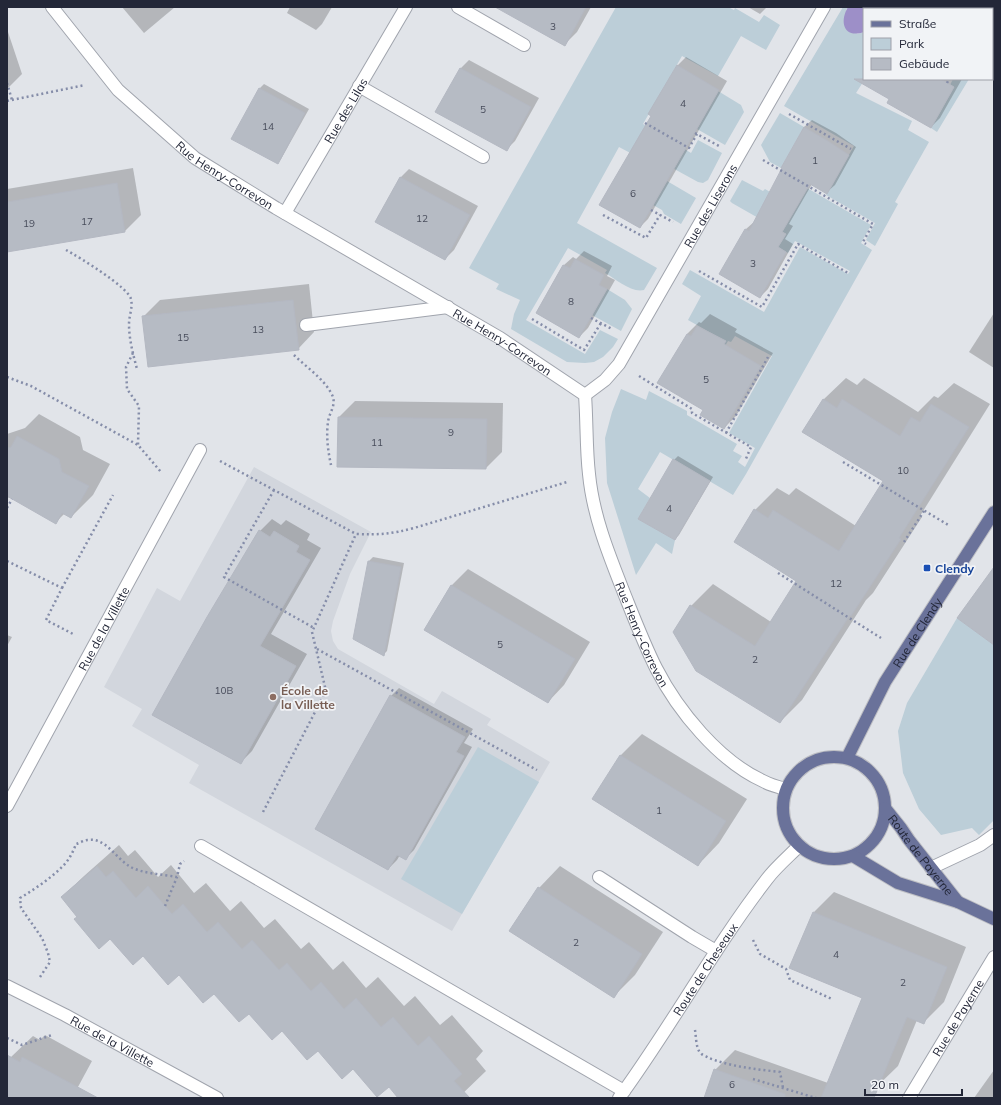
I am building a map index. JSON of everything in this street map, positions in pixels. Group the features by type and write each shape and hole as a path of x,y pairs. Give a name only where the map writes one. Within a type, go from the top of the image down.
{"main road":[{"name":"Rue de Clendy","path":"847,758 885,682 994,512"},
{"path":"832,756 847,758 862,765 875,776 883,792 886,808 883,823 876,837 866,848 853,856 834,860 815,856 799,846 789,834 784,819 783,804 786,789 793,776 804,766 817,759 832,756"},
{"name":"Route de Payerne","path":"886,808 958,902"},
{"name":"Route de Payerne","path":"853,856 898,883 958,902 994,919"}],"street":[{"name":"Rue des Lilas","path":"285,213 406,7"},
{"path":"458,7 524,45"},
{"name":"Rue des Liserons","path":"586,395 605,380 619,364 824,7"},
{"name":"Rue Henry-Correvon","path":"57,9 118,90 195,158 285,213 500,338 586,395 589,475 597,517 609,555 656,669 671,693 701,732 726,758 749,774 764,782 786,789"},
{"path":"359,86 483,157"},
{"path":"306,325 448,307"},
{"name":"Rue de la Villette","path":"7,806 200,450"},
{"path":"931,868 980,845 994,835"},
{"path":"201,846 622,1094"},
{"name":"Route de Cheseaux","path":"622,1094 675,1018 716,951 768,878 799,846"},
{"path":"599,877 716,951"},
{"name":"Rue de Payerne","path":"909,1098 994,957"},
{"name":"Rue de la Villette","path":"7,986 65,1015 217,1098"}],"path":[{"path":"7,101 110,80"},
{"path":"7,83 12,100"},
{"path":"769,102 851,149"},
{"path":"645,123 689,148 697,134"},
{"path":"760,159 873,224 863,242 866,244"},
{"path":"603,215 646,238 660,215"},
{"path":"679,260 762,307 798,244 848,273"},
{"path":"66,250 124,290 130,297 132,302 129,323 137,369"},
{"path":"532,319 584,350 600,323"},
{"path":"133,352 126,367 127,389 139,406 138,445"},
{"path":"294,355 322,381 332,394 333,407 328,420 327,449 332,465"},
{"path":"726,433 768,357"},
{"path":"619,364 692,409 692,413 751,447 744,461"},
{"path":"7,377 31,386 138,445 178,491"},
{"path":"200,450 356,534 390,534 414,528 589,475"},
{"path":"844,462 950,526"},
{"path":"274,490 224,577 314,628"},
{"path":"93,645 46,620 113,495"},
{"path":"7,508 12,499"},
{"path":"904,542 924,511"},
{"path":"263,812 326,691 312,632 356,534"},
{"path":"7,561 62,588"},
{"path":"778,573 881,638"},
{"path":"316,649 537,770"},
{"path":"27,996 50,962 42,938 21,908 20,898 63,866 70,857 76,844 88,839 99,842 110,849 128,865 139,870 177,877"},
{"path":"165,906 177,877 180,864 201,846"},
{"path":"753,940 760,954 786,969 790,980 832,999"},
{"path":"7,1038 22,1045 54,1034 65,1015"},
{"path":"694,1029 699,1052 702,1055 721,1063 741,1068 780,1072 783,1088"},
{"path":"753,1079 816,1098"}],"shaded area":[{"path":"848,7 878,7 863,8 863,32 857,34 848,31 845,28 845,13"},
{"name":"École de la Villette","path":"254,467 371,532 350,574 333,621 331,631 333,641 338,649 434,704 442,691 491,719 487,725 550,762 452,931 189,783 199,765 132,726 142,709 104,687 157,588 180,601"}],"green space":[{"path":"616,7 728,7 734,10 735,8 759,22 764,15 780,25 766,50 741,36 718,76 682,56 643,124 691,153 698,140 722,153 708,180 703,183 698,182 667,165 636,156 619,147 577,223 657,268 644,290 629,288 605,273 607,270 568,248 526,320 585,354 600,330 618,339 613,347 603,357 594,362 567,362 511,329 514,314 520,300 496,289 499,284 469,268"},
{"path":"843,7 848,7 846,10 857,34 863,32 863,80 864,80 856,93 912,121 908,130 929,142 895,202 898,204 875,246 866,240 875,223 826,195 854,146 784,106"},
{"path":"952,80 968,80 937,132 931,128 954,87 950,85"},
{"path":"718,91 741,105 744,112 725,145 697,129"},
{"path":"780,113 804,127 781,168 770,162 761,145"},
{"path":"742,180 763,191 765,189 796,207 807,188 871,225 861,243 872,250 733,495 660,452 638,489 650,498 638,519 675,540 672,554 656,543 636,575 607,483 605,438 612,412 621,389 646,400 649,391 687,411 687,415 737,444 733,451 742,456 738,462 745,467 755,448 729,433 772,356 735,336 731,342 728,341 721,353 719,352 725,341 688,320 701,296 682,284 690,270 764,312 800,247 848,274 850,271 795,241 788,253 778,247 786,234 730,201"},
{"path":"667,181 696,198 681,224 664,214 662,210 653,205"},
{"path":"607,289 625,300 632,309 621,331 592,315"},
{"path":"957,618 994,645 994,820 979,835 972,828 941,835 919,809 903,773 898,731 907,703"},
{"path":"478,747 539,782 462,914 401,879"}],"building":[{"path":"495,7 586,7 565,46"},
{"path":"677,65 719,90 640,228 599,205 651,116 648,114"},
{"path":"460,68 531,107 507,151 435,112"},
{"path":"854,79 943,80 954,87 931,128 887,103 889,99"},
{"path":"259,88 305,113 278,164 231,139"},
{"path":"804,127 849,155 827,194 810,184 782,232 786,234 778,247 786,252 760,298 719,274 745,229 749,231"},
{"path":"400,177 470,215 445,260 375,222"},
{"path":"117,183 125,232 7,252 7,202"},
{"path":"575,259 604,275 599,285 607,289 579,338 536,313 563,265 570,268"},
{"path":"293,300 299,350 148,367 142,316"},
{"path":"697,326 726,341 724,344 761,366 724,429 700,415 703,410 657,383 687,334 691,336"},
{"path":"823,399 837,408 842,399 900,436 911,417 920,422 931,404 969,427 899,538 901,539 780,723 696,671 673,632 690,605 755,646 796,581 734,542 754,509 768,518 773,510 839,551 883,481 802,432"},
{"path":"338,417 487,419 486,469 337,467"},
{"path":"17,436 59,459 62,472 89,486 71,518 62,513 56,524 7,496 7,448 11,447"},
{"path":"673,459 710,481 675,540 638,519"},
{"path":"259,530 270,537 274,531 299,546 296,552 310,560 260,646 296,666 241,764 152,715 207,617"},
{"path":"368,561 401,567 384,656 353,639"},
{"path":"994,567 994,645 957,618"},
{"path":"451,585 575,659 548,703 424,630"},
{"path":"390,695 465,737 456,752 464,756 406,860 397,855 388,870 315,829"},
{"path":"620,755 726,821 698,866 592,799"},
{"path":"97,866 106,877 113,871 136,898 148,886 172,914 183,904 207,932 218,922 242,949 252,940 279,970 287,963 311,991 321,982 344,1009 356,998 381,1027 393,1017 418,1046 429,1036 462,1074 454,1081 470,1098 398,1098 389,1087 377,1097 353,1069 342,1079 318,1051 307,1060 282,1031 272,1040 249,1014 239,1022 214,994 203,1003 179,975 168,985 143,956 133,965 110,939 99,949 74,919 77,917 61,897"},
{"path":"538,887 642,954 614,998 509,931"},
{"path":"813,912 947,967 924,1024 907,1017 874,1098 821,1098 862,998 789,968"},
{"path":"7,1055 20,1062 22,1057 98,1098 7,1098"},
{"path":"714,1069 785,1094 785,1098 704,1098"}],"place":[{"name":"Clendy","path":"927,568"},
{"name":"École de la Villette","path":"273,697"}]}
